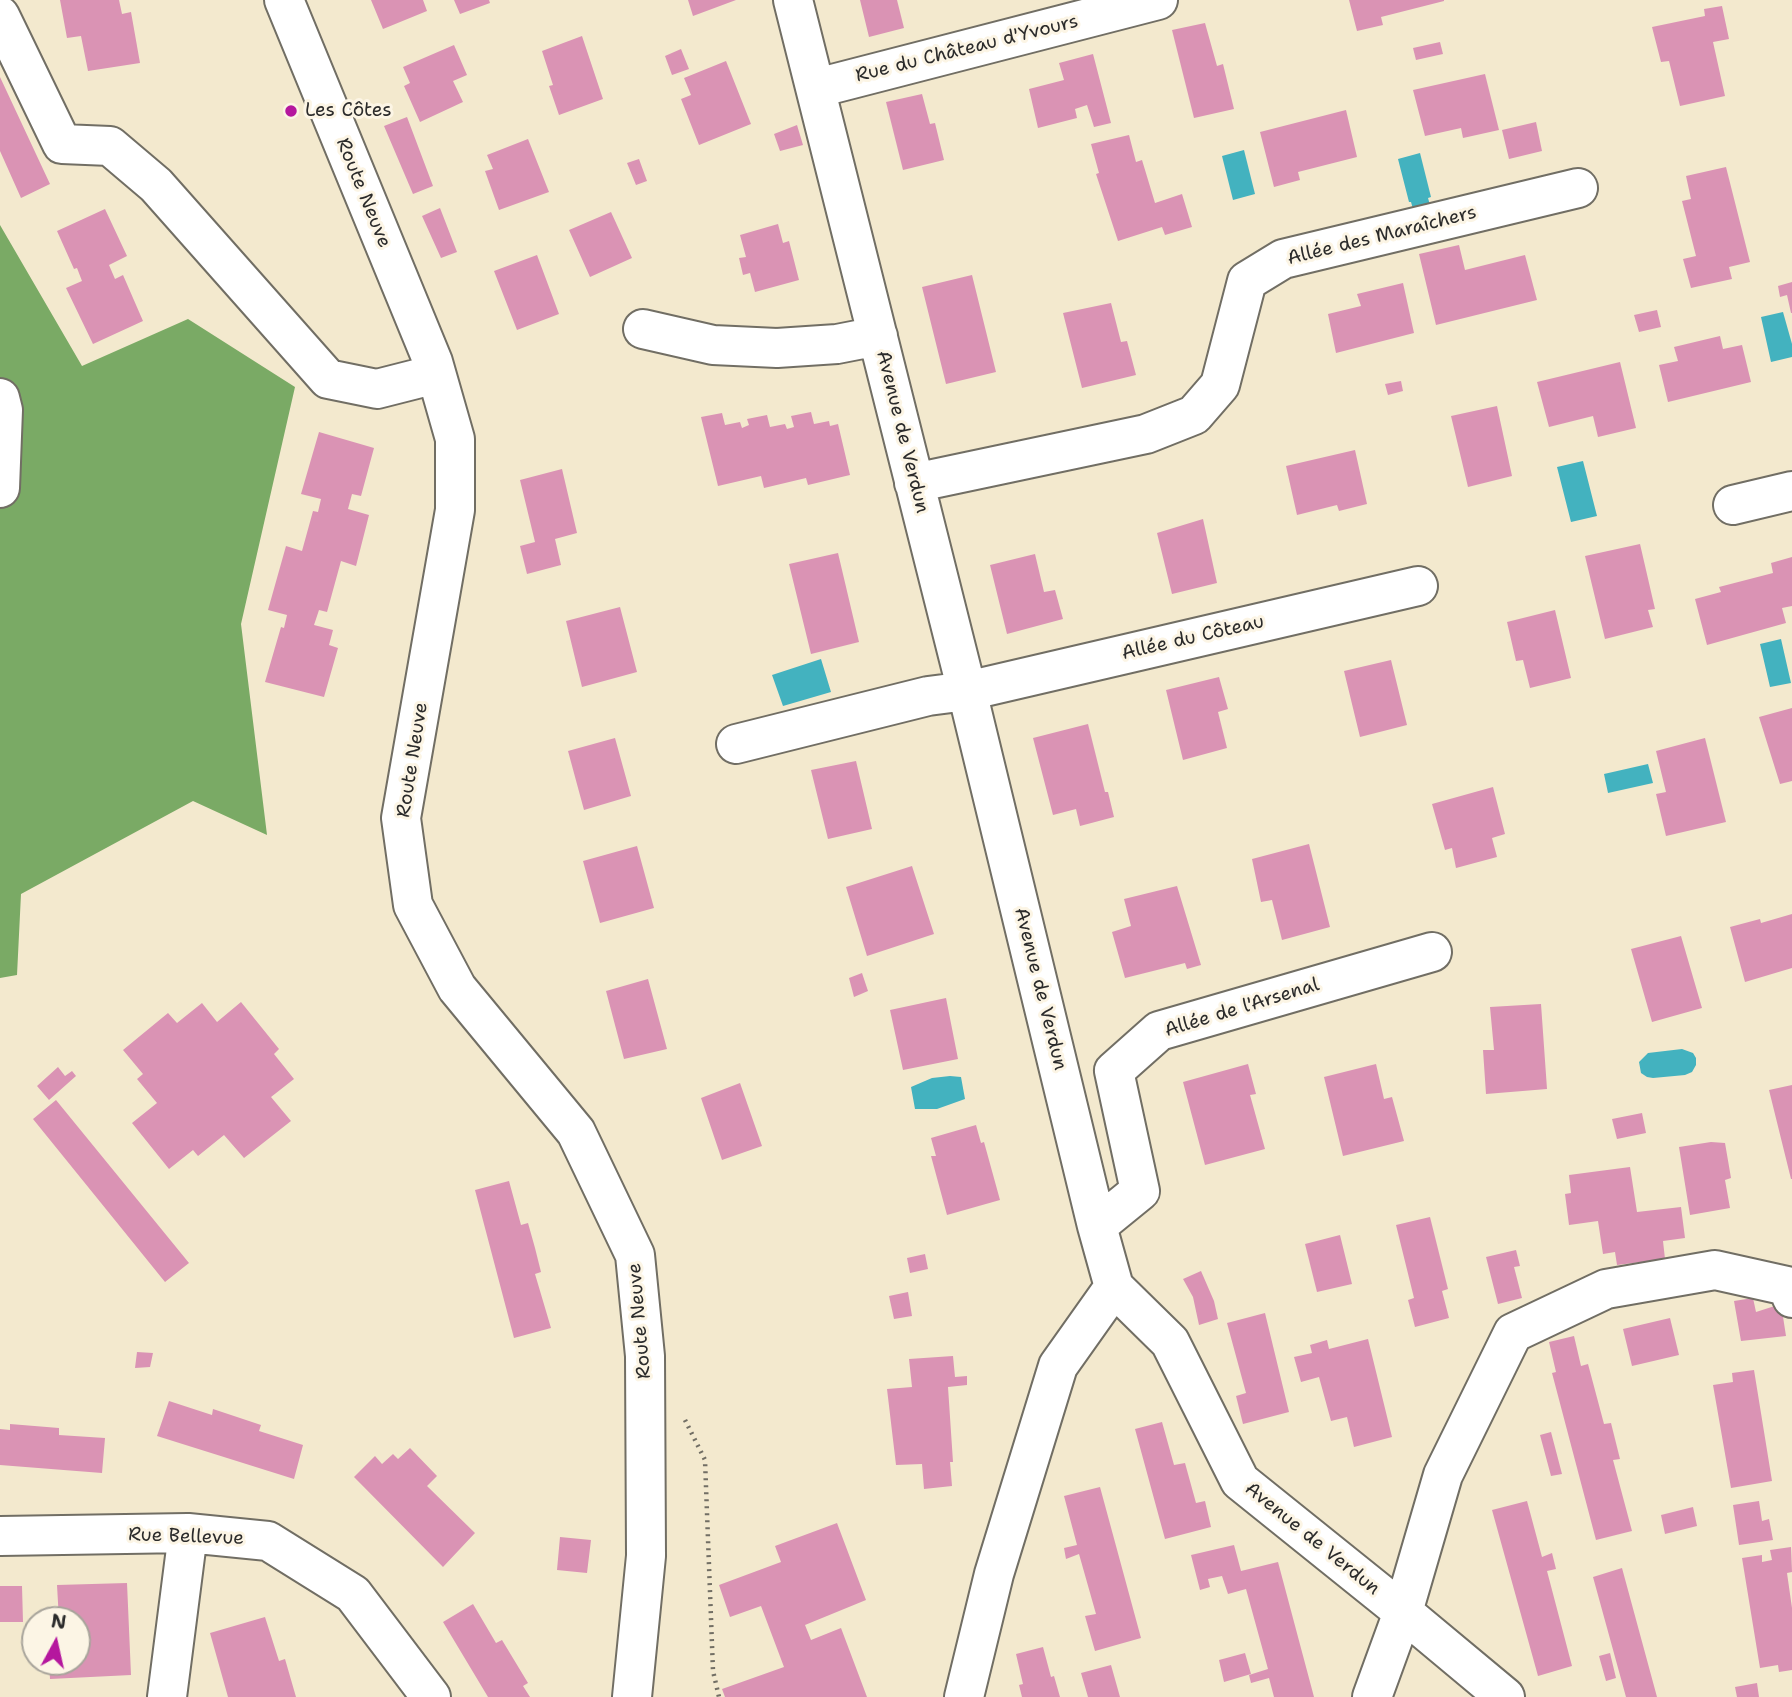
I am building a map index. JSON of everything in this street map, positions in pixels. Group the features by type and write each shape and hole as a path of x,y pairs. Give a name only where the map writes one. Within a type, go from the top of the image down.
{"street":[{"name":"Route Neuve","path":"284,0 436,374 455,439 455,510 401,818 414,905 457,988 576,1132 635,1255 645,1356 646,1556 632,1697"},
{"name":"Avenue de Verdun","path":"793,0 1114,1287 1170,1342 1240,1481 1505,1697"},
{"name":"Rue du Château d'Yvours","path":"817,88 1158,0"},
{"path":"0,16 62,144 110,146 156,185 328,379 377,389 436,374"},
{"name":"Allée des Maraîchers","path":"914,483 1146,435 1194,415 1220,385 1247,281 1283,259 1578,188"},
{"name":"Avenue de Verdun","path":"643,329 713,345 777,348 837,344 878,336"},
{"path":"0,398 3,410 0,488"},
{"path":"1733,505 1792,491"},
{"name":"Allée du Côteau","path":"967,691 1419,586"},
{"path":"736,744 928,696 967,691"},
{"name":"Allée de l'Arsenal","path":"1097,1226 1140,1191 1114,1071 1159,1031 1432,953"},
{"name":"Avenue de Verdun","path":"1372,1697 1403,1612 1443,1475 1513,1334 1606,1289 1715,1270 1787,1286 1792,1298"},
{"path":"964,1697 994,1574 1058,1366 1114,1287"},
{"path":"167,1697 188,1533"},
{"name":"Rue Bellevue","path":"0,1536 188,1533 268,1541 353,1594 431,1697"}],"path":[{"path":"645,1397 675,1401 705,1460 713,1671 719,1697"}],"green space":[{"path":"0,225 82,366 188,319 295,387 241,624 267,835 193,801 21,894 17,975 0,978"}],"water":[{"path":"1244,150 1255,194 1233,200 1222,156"},
{"path":"1420,153 1431,197 1428,198 1430,205 1413,209 1398,159"},
{"path":"1783,312 1792,344 1792,357 1771,362 1761,317"},
{"path":"1583,461 1597,516 1571,522 1557,467"},
{"path":"1781,639 1791,683 1770,687 1760,644"},
{"path":"821,659 831,692 783,706 772,675"},
{"path":"1648,764 1653,783 1608,793 1604,774"},
{"path":"1682,1049 1693,1053 1696,1058 1692,1072 1653,1078 1641,1073 1639,1062 1648,1053"},
{"path":"961,1077 965,1099 937,1109 915,1109 911,1087 932,1078"}],"building":[{"path":"60,0 119,0 122,14 131,12 140,63 88,71 81,36 67,38"},
{"path":"371,0 423,0 427,11 383,29"},
{"path":"454,0 489,0 490,3 460,14"},
{"path":"688,0 736,0 693,16"},
{"path":"860,0 897,0 904,28 869,37"},
{"path":"1349,0 1444,1 1381,17 1383,25 1357,31"},
{"path":"1722,6 1729,39 1713,42 1725,96 1680,106 1669,61 1661,62 1652,27 1705,16 1704,9"},
{"path":"1205,23 1217,66 1223,64 1234,109 1194,118 1172,30"},
{"path":"582,36 603,99 559,115 549,86 553,85 542,51"},
{"path":"1440,42 1443,54 1416,60 1413,48"},
{"path":"454,45 467,75 453,81 463,102 420,122 404,86 410,83 403,67"},
{"path":"681,49 689,69 672,75 665,56"},
{"path":"1093,54 1111,123 1094,127 1087,105 1075,109 1077,118 1038,128 1029,89 1064,80 1059,63"},
{"path":"726,61 751,124 699,145 681,99 691,95 684,78"},
{"path":"1485,74 1499,130 1463,138 1461,128 1425,136 1413,90"},
{"path":"0,77 50,184 21,198 0,151"},
{"path":"922,94 930,124 935,123 944,160 903,170 886,102"},
{"path":"1346,110 1357,157 1298,172 1300,180 1274,187 1260,132"},
{"path":"407,117 433,186 413,194 384,126"},
{"path":"1536,122 1542,151 1509,159 1502,130"},
{"path":"797,125 803,145 780,151 774,134"},
{"path":"1129,135 1136,162 1142,160 1155,203 1182,194 1192,227 1165,235 1162,227 1118,241 1096,174 1099,173 1091,144"},
{"path":"528,139 549,192 499,210 485,171 493,169 487,155"},
{"path":"639,159 647,181 636,185 627,163"},
{"path":"1726,167 1750,262 1729,267 1732,279 1691,288 1683,259 1696,256 1682,201 1691,199 1686,176"},
{"path":"440,208 457,252 441,258 422,216"},
{"path":"105,209 127,256 109,265 115,279 123,275 143,321 93,344 66,288 82,281 57,231"},
{"path":"611,212 632,258 590,277 569,230"},
{"path":"778,224 783,243 789,241 799,280 755,292 750,273 743,275 739,258 746,257 740,235"},
{"path":"1459,245 1465,270 1525,255 1537,300 1436,325 1419,254"},
{"path":"537,255 559,314 517,330 494,271"},
{"path":"972,275 996,372 946,384 922,287"},
{"path":"1792,282 1791,313 1787,295 1780,297 1778,286"},
{"path":"1403,283 1414,333 1336,353 1328,314 1361,306 1357,294"},
{"path":"1111,303 1121,342 1127,341 1136,375 1082,388 1063,313"},
{"path":"1657,310 1661,327 1639,332 1634,315"},
{"path":"1720,336 1723,349 1742,345 1751,382 1668,402 1659,365 1678,361 1674,347"},
{"path":"1620,362 1636,428 1598,437 1593,416 1549,427 1537,382"},
{"path":"1401,381 1403,391 1388,395 1385,384"},
{"path":"1497,406 1512,476 1468,487 1451,416"},
{"path":"811,412 814,424 829,421 830,426 838,424 850,475 808,485 806,478 764,488 761,476 718,486 701,417 722,413 725,425 740,422 742,428 749,425 747,419 767,415 770,427 785,424 787,429 794,427 791,416"},
{"path":"319,432 374,448 361,496 352,494 348,509 369,515 356,566 341,561 327,612 319,610 314,625 333,630 329,645 338,648 324,697 265,682 287,615 268,610 286,546 302,551 313,511 318,512 321,499 301,494"},
{"path":"1355,450 1367,504 1339,511 1337,505 1297,515 1286,466"},
{"path":"562,469 577,533 555,539 561,565 527,574 520,546 535,542 520,480"},
{"path":"1203,519 1217,583 1172,594 1157,533"},
{"path":"1640,544 1655,609 1648,610 1653,627 1605,639 1585,556"},
{"path":"838,553 859,642 811,654 789,564"},
{"path":"1035,554 1044,592 1055,590 1063,619 1007,634 990,565"},
{"path":"1792,557 1792,606 1782,608 1786,623 1707,645 1695,599 1721,592 1719,587 1773,573 1771,563"},
{"path":"620,607 637,672 582,687 566,621"},
{"path":"1555,610 1571,678 1530,688 1523,660 1516,661 1507,622"},
{"path":"1391,660 1407,725 1360,737 1344,671"},
{"path":"1219,677 1228,709 1218,712 1227,748 1183,760 1166,690"},
{"path":"1792,708 1792,781 1780,784 1759,717"},
{"path":"1088,724 1114,817 1080,826 1076,809 1053,815 1033,738"},
{"path":"615,738 631,796 584,810 568,751"},
{"path":"1705,738 1726,822 1666,836 1656,794 1666,792 1656,751"},
{"path":"856,761 872,829 828,839 811,770"},
{"path":"1493,787 1505,834 1492,838 1497,857 1456,868 1452,848 1445,850 1432,804"},
{"path":"1309,844 1330,927 1282,940 1272,900 1261,902 1252,859"},
{"path":"637,846 654,908 600,923 583,861"},
{"path":"912,866 934,934 867,956 846,887"},
{"path":"1177,886 1201,965 1187,969 1185,963 1125,978 1112,932 1131,926 1124,899"},
{"path":"1792,914 1792,968 1745,982 1730,927 1760,919 1761,923"},
{"path":"1681,936 1702,1008 1652,1022 1631,949"},
{"path":"862,973 868,991 854,997 849,978"},
{"path":"648,979 667,1049 624,1059 606,991"},
{"path":"946,998 958,1059 903,1070 890,1010"},
{"path":"241,1002 279,1049 274,1054 294,1079 271,1097 291,1121 244,1158 224,1135 198,1156 193,1150 169,1169 132,1123 157,1103 137,1079 143,1074 123,1050 168,1013 177,1023 202,1003 217,1022"},
{"path":"1541,1004 1547,1089 1486,1094 1483,1050 1494,1050 1490,1007"},
{"path":"1248,1064 1256,1094 1250,1095 1265,1149 1205,1165 1183,1082"},
{"path":"1376,1064 1384,1099 1392,1097 1404,1141 1343,1156 1324,1077"},
{"path":"58,1067 65,1076 72,1071 76,1076 49,1100 37,1086"},
{"path":"740,1083 762,1146 722,1160 701,1098"},
{"path":"1792,1085 1792,1179 1791,1179 1769,1090"},
{"path":"56,1100 189,1263 165,1282 33,1119"},
{"path":"1642,1113 1646,1133 1617,1139 1612,1119"},
{"path":"976,1125 981,1143 984,1142 1000,1200 947,1215 931,1156 936,1156 931,1138"},
{"path":"1711,1142 1725,1143 1731,1178 1725,1180 1730,1208 1690,1215 1679,1147"},
{"path":"1630,1167 1637,1212 1681,1207 1685,1238 1663,1241 1665,1259 1617,1265 1615,1252 1603,1254 1598,1221 1569,1225 1565,1194 1571,1193 1569,1175"},
{"path":"509,1181 521,1225 528,1223 541,1272 535,1274 551,1328 514,1338 475,1190"},
{"path":"1430,1217 1448,1289 1442,1291 1449,1318 1415,1327 1408,1300 1414,1298 1396,1225"},
{"path":"1340,1235 1352,1284 1317,1292 1305,1244"},
{"path":"1516,1250 1520,1266 1514,1267 1522,1298 1498,1304 1486,1257"},
{"path":"925,1254 928,1269 910,1273 907,1258"},
{"path":"1201,1271 1214,1301 1218,1319 1199,1325 1193,1297 1183,1279"},
{"path":"908,1292 912,1316 894,1319 889,1296"},
{"path":"1753,1298 1756,1312 1781,1304 1786,1336 1741,1341 1734,1301"},
{"path":"1265,1313 1289,1412 1243,1424 1236,1396 1246,1393 1227,1323"},
{"path":"1670,1318 1679,1355 1632,1366 1623,1329"},
{"path":"1574,1336 1581,1366 1588,1364 1604,1424 1611,1423 1620,1459 1613,1460 1632,1531 1596,1540 1552,1373 1556,1372 1549,1342"},
{"path":"1368,1339 1392,1437 1354,1447 1347,1417 1331,1421 1319,1377 1301,1382 1294,1357 1312,1353 1310,1345 1327,1340 1329,1349"},
{"path":"137,1352 153,1353 150,1367 135,1368"},
{"path":"953,1356 955,1377 967,1376 967,1385 948,1387 952,1486 924,1489 922,1464 896,1465 887,1389 912,1387 909,1359"},
{"path":"1754,1370 1772,1481 1731,1488 1713,1385 1733,1382 1732,1373"},
{"path":"169,1401 212,1415 213,1409 261,1425 259,1431 303,1445 294,1479 157,1436"},
{"path":"1162,1422 1174,1465 1185,1463 1196,1503 1205,1501 1211,1527 1165,1539 1135,1429"},
{"path":"10,1424 59,1428 59,1435 105,1438 102,1473 0,1465 0,1429 10,1430"},
{"path":"1551,1432 1562,1474 1551,1476 1540,1435"},
{"path":"410,1448 437,1476 427,1486 475,1533 443,1567 354,1477 375,1456 382,1464 393,1454 398,1459"},
{"path":"1100,1487 1141,1638 1095,1651 1085,1616 1096,1614 1079,1554 1066,1559 1064,1548 1077,1545 1064,1496"},
{"path":"1527,1501 1542,1557 1552,1553 1556,1569 1547,1571 1572,1666 1538,1676 1492,1510"},
{"path":"1759,1501 1762,1521 1769,1519 1773,1540 1739,1545 1733,1505"},
{"path":"1693,1507 1697,1526 1665,1534 1661,1515"},
{"path":"837,1523 866,1600 805,1625 811,1640 841,1628 867,1697 725,1697 722,1689 784,1667 761,1606 730,1617 719,1585 781,1562 775,1546"},
{"path":"560,1537 591,1540 587,1573 557,1570"},
{"path":"1234,1545 1241,1571 1278,1562 1314,1697 1274,1697 1269,1678 1251,1683 1249,1675 1268,1669 1246,1589 1228,1594 1222,1576 1208,1579 1210,1587 1200,1590 1191,1555"},
{"path":"1791,1547 1792,1572 1787,1573 1792,1608 1792,1670 1779,1672 1778,1665 1760,1668 1742,1558 1762,1555 1762,1562 1772,1560 1770,1550"},
{"path":"1622,1568 1657,1697 1626,1697 1593,1577"},
{"path":"127,1583 131,1675 50,1679 50,1676 91,1676 91,1606 58,1606 57,1585"},
{"path":"0,1586 22,1586 21,1622 0,1622"},
{"path":"473,1604 496,1643 502,1640 528,1683 523,1686 530,1697 488,1697 443,1622"},
{"path":"265,1617 279,1661 285,1659 296,1697 228,1697 210,1633"},
{"path":"1043,1647 1060,1697 1022,1697 1019,1685 1023,1684 1016,1654"},
{"path":"1245,1653 1251,1674 1224,1682 1219,1660"},
{"path":"1610,1653 1616,1678 1606,1681 1599,1656"},
{"path":"1111,1665 1120,1697 1088,1697 1081,1673"},
{"path":"1757,1683 1759,1697 1737,1697 1735,1687"}],"place":[{"name":"Les Côtes","path":"291,111"}]}
